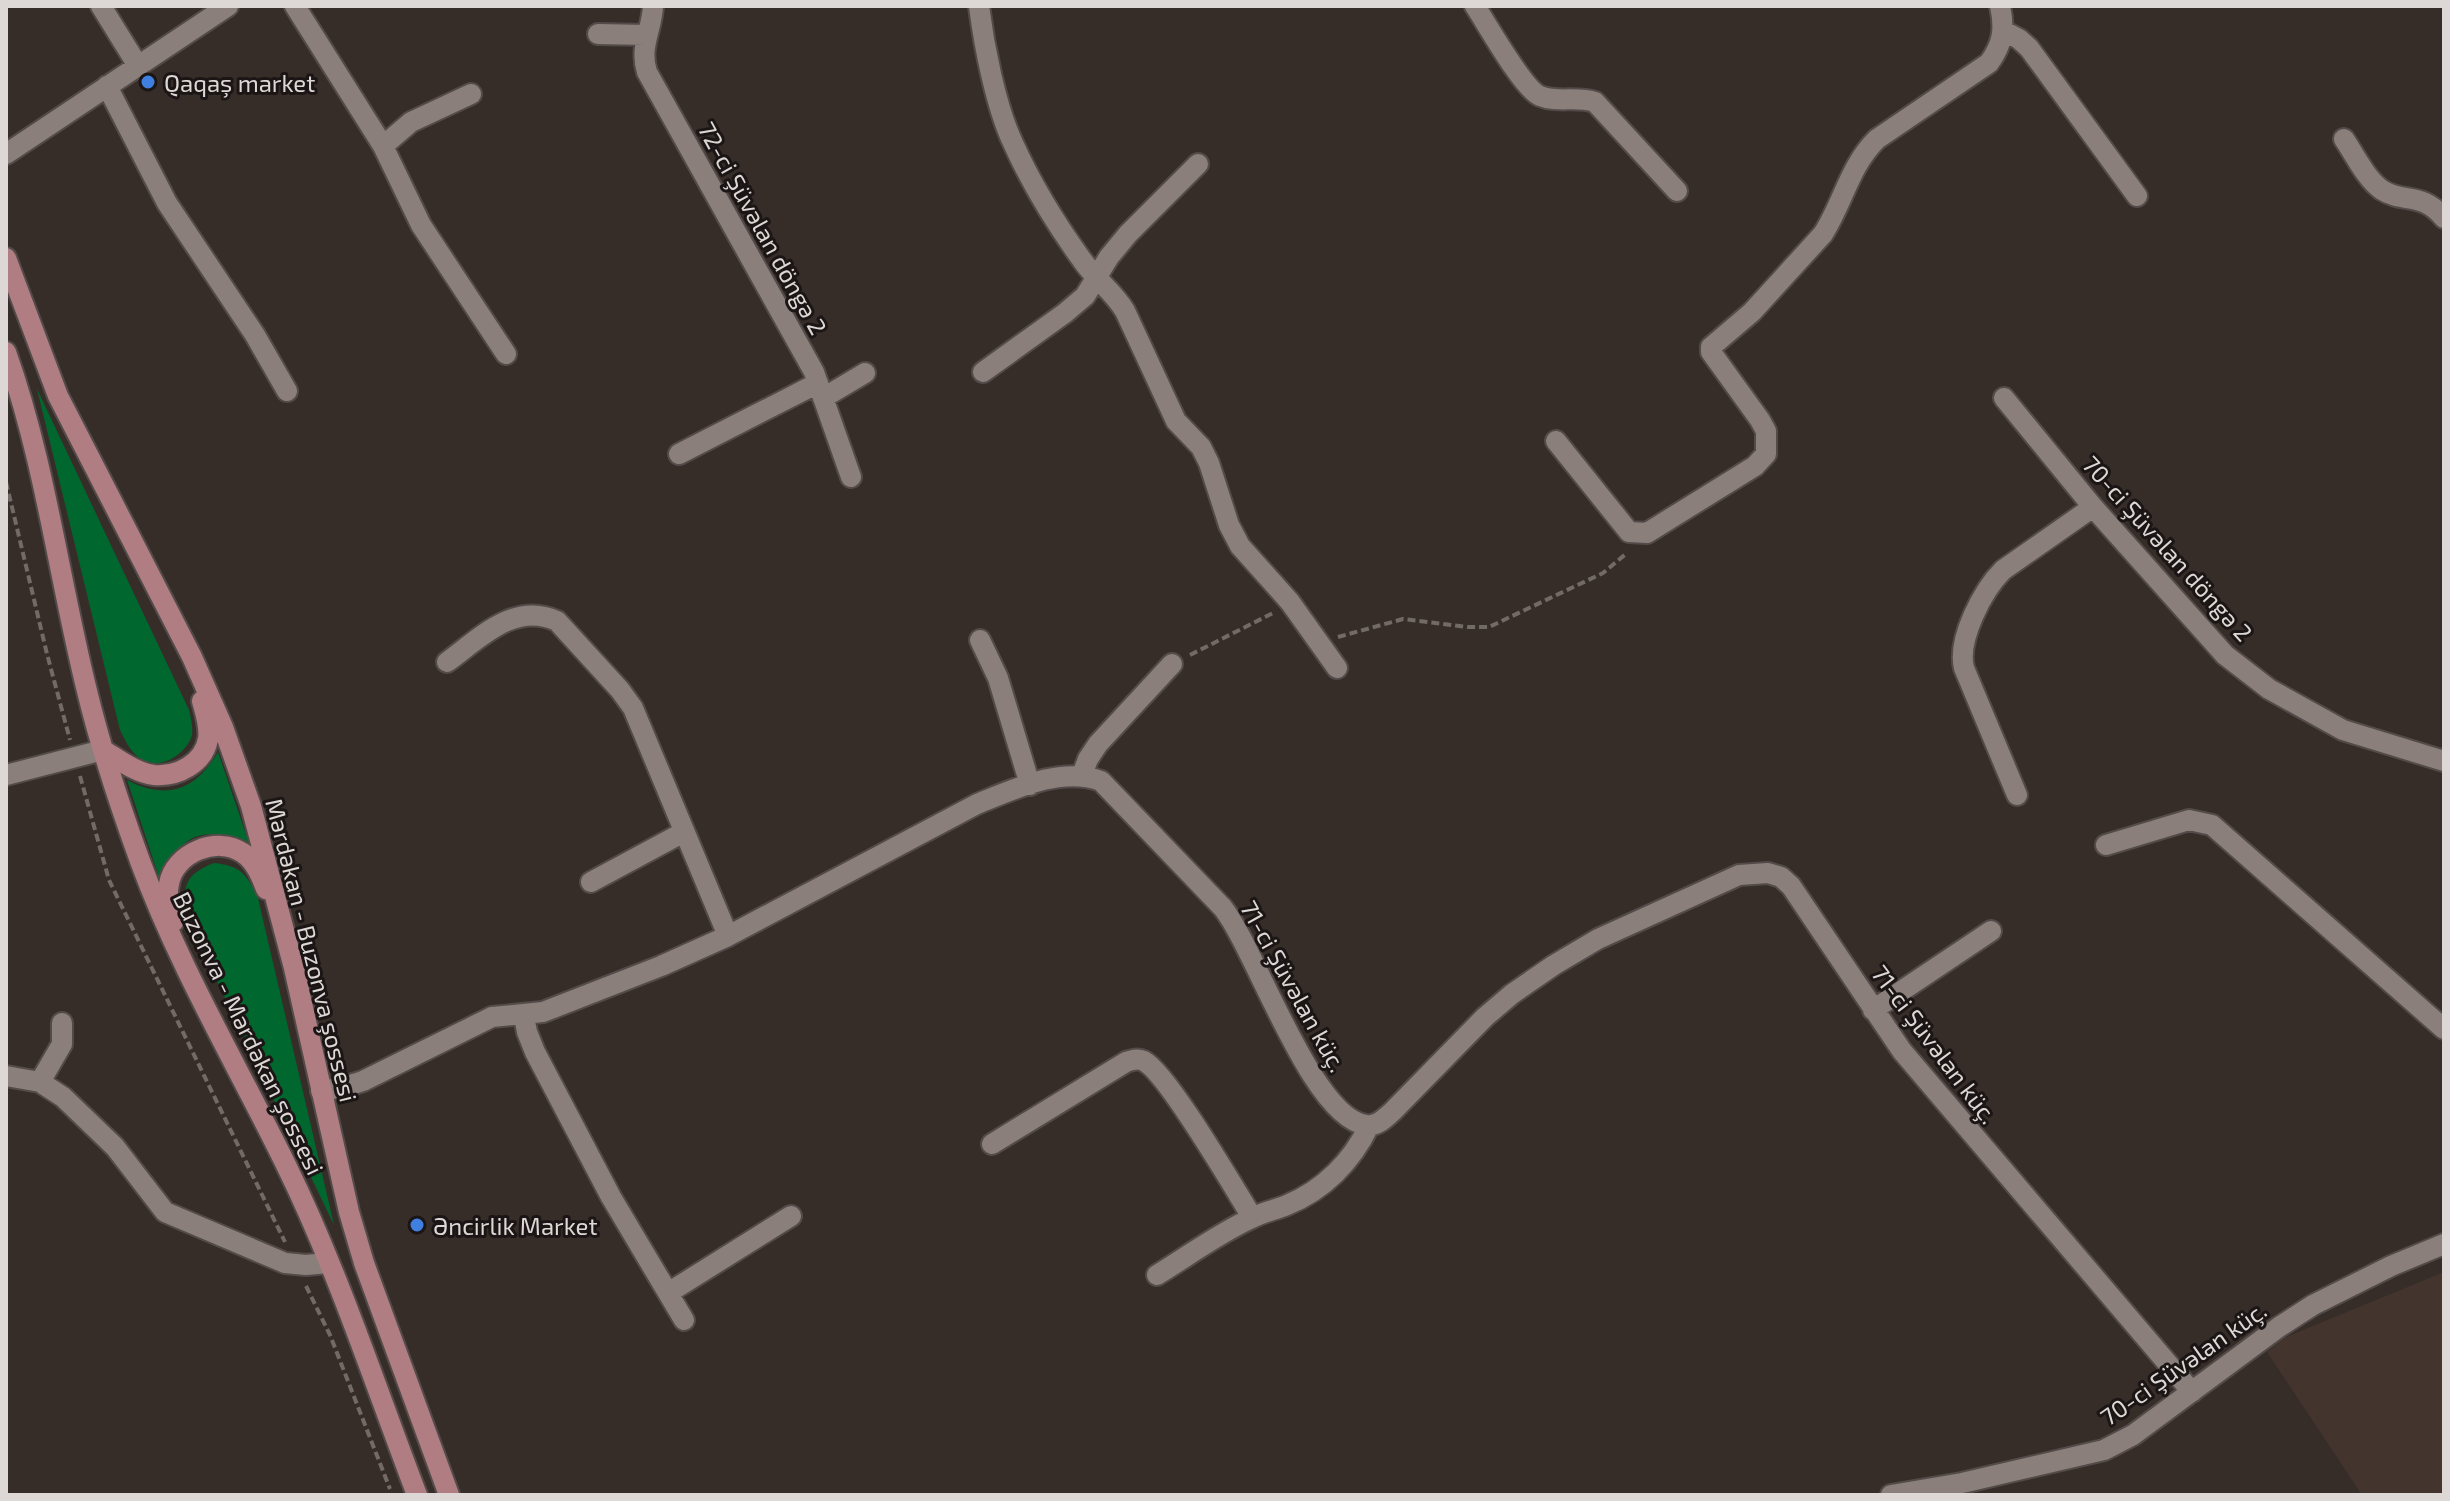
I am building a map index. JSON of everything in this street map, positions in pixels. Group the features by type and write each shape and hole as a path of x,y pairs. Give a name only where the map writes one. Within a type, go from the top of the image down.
{"main road":[{"name":"Mərdəkan - Buzonva şossesi","path":"6,258 58,396 192,657 223,727 251,806 294,968 349,1212 364,1263 449,1495"},
{"name":"Buzonva - Mərdəkan şossesi","path":"6,352 23,406 103,750 160,915 198,996 286,1164 328,1263 417,1495"},
{"path":"103,750 132,768 153,775 174,774 193,764 204,750 208,736 192,657"},
{"path":"198,996 169,904 169,883 178,863 192,853 214,845 230,846 245,854 259,872 294,968"}],"street":[{"path":"101,6 138,66"},
{"path":"6,154 228,6"},
{"path":"295,6 383,146 421,225 506,354"},
{"name":"72-ci Şüvəlan döngə 2","path":"653,6 642,58 647,72 821,390 851,477"},
{"path":"979,6 987,51 1012,142 1080,257 1116,296 1176,421 1205,455 1229,525 1240,546 1290,602 1337,668"},
{"path":"1475,6 1525,84 1536,95 1584,98 1595,102 1677,191"},
{"path":"1556,441 1629,532 1639,534 1647,533 1755,466 1766,454 1766,431 1713,356 1711,347 1752,312 1823,234 1863,152 1877,139 1989,63 1999,50 2004,31 2000,6"},
{"path":"2004,31 2029,48 2137,196"},
{"path":"598,34 646,35"},
{"path":"107,86 167,203 247,323 287,391"},
{"path":"383,146 411,122 471,94"},
{"path":"2344,139 2382,189 2394,195 2421,200 2444,218"},
{"path":"983,372 1085,296 1128,234 1198,164"},
{"path":"679,454 865,373"},
{"name":"70-ci Şüvəlan döngə 2","path":"2004,398 2093,507 2225,655 2269,689 2343,730 2444,761"},
{"path":"2017,795 1964,668 1962,645 1991,582 2003,570 2093,507"},
{"path":"447,662 503,621 516,616 547,617 557,621 633,708 728,936"},
{"path":"980,640 998,678 1030,785"},
{"path":"321,1091 363,1081 492,1017 543,1012 661,966 728,936 977,804 1054,778 1082,775 1098,744 1172,664"},
{"path":"6,775 103,750"},
{"name":"71-ci Şüvəlan küç.","path":"1082,775 1101,781 1111,790 1223,908 1247,948 1314,1081 1345,1115 1369,1126 1379,1123 1392,1112 1485,1017 1554,965 1633,922 1739,875 1768,873 1781,877 1791,886 1873,1010 1936,1093 2192,1392"},
{"path":"2106,845 2189,820 2212,825 2444,1029"},
{"path":"591,882 684,832"},
{"path":"1873,1010 1991,931"},
{"path":"524,1016 535,1052 611,1197 684,1320"},
{"path":"40,1082 62,1044 62,1023"},
{"path":"992,1144 1126,1062 1136,1059 1145,1061 1169,1088 1252,1217"},
{"path":"6,1076 40,1082 63,1097 106,1138 165,1212 285,1263 328,1263"},
{"path":"1157,1275 1252,1217 1290,1204 1312,1192 1341,1169 1359,1146 1369,1126"},
{"path":"668,1293 791,1216"},
{"name":"70-ci Şüvəlan küç.","path":"1891,1495 1963,1489 2104,1450 2133,1435 2313,1305 2391,1266 2444,1244"}],"path":[{"path":"1323,647 1339,637 1403,619 1489,627 1603,573 1634,546 1639,534"},
{"path":"1172,664 1264,620 1290,602"}],"shaded area":[{"path":"2444,1272 2444,1495 2362,1495 2267,1352 2286,1337"}],"green space":[{"path":"37,389 189,710 190,741 181,752 161,763 138,757 120,730"},
{"path":"218,752 250,846 219,835 197,836 178,850 159,877 127,780 155,790 179,788 200,775"},
{"path":"214,863 240,871 257,894 334,1225 189,923 186,886 195,873"}],"place":[{"name":"Qaqaş market","path":"148,82"},
{"name":"Əncirlik Market","path":"417,1225"}]}
